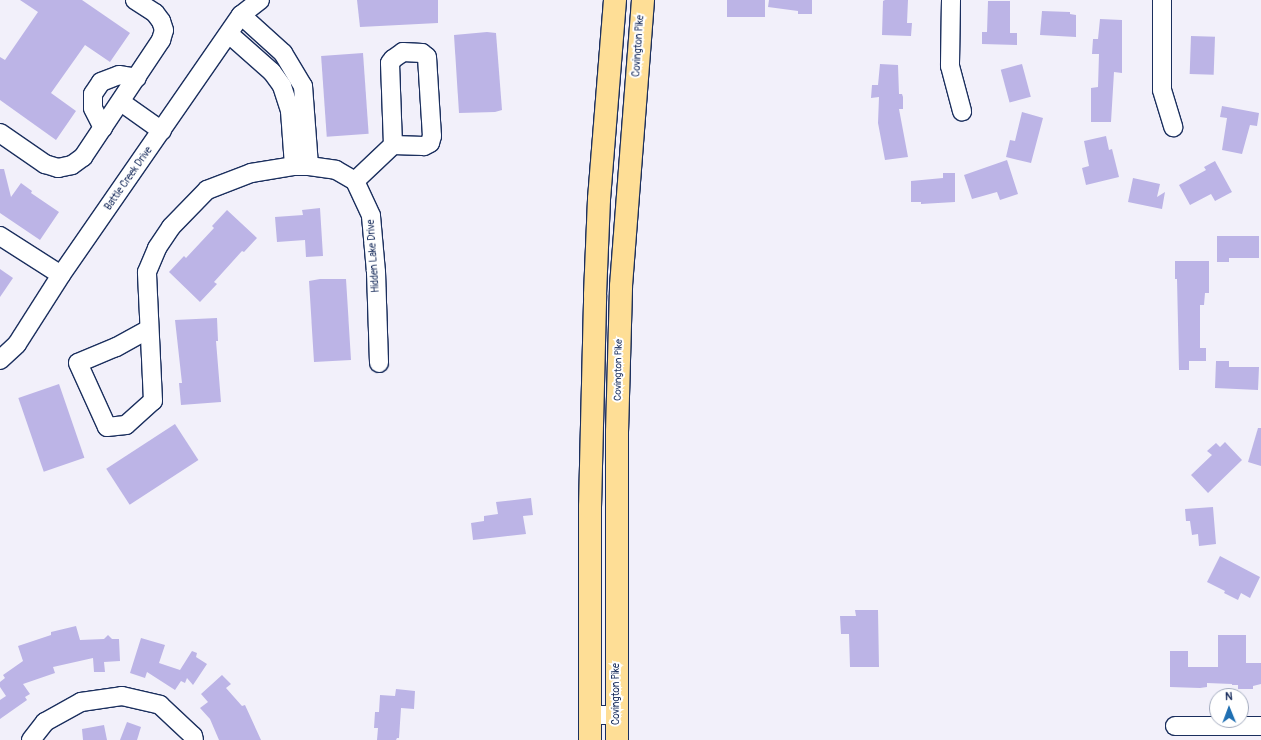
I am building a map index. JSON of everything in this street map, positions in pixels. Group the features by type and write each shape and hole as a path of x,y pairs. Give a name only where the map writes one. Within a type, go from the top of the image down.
{"main road":[{"path":"590,740 590,507 594,340 599,199 615,0"},
{"name":"Covington Pike","path":"617,740 617,432 621,286 643,0"}],"street":[{"path":"0,133 45,164 58,168 72,165 83,157 161,40 164,30 161,21 155,13 135,0"},
{"name":"Battle Creek Drive","path":"0,360 17,344 61,275 241,15 260,0"},
{"path":"951,0 950,66 962,111"},
{"path":"1162,0 1162,90 1173,127"},
{"path":"241,15 283,53 302,86 302,166"},
{"path":"229,34 272,72 282,86 290,111 302,166"},
{"path":"149,329 116,347 78,364 107,427 126,425 153,401 147,272 157,248 171,227 206,190 251,173 302,166 336,170 355,181 393,145 424,146 430,143 432,136 427,57 422,53 402,52 390,63 393,145"},
{"path":"103,128 93,108 93,94 101,82 119,75 137,78"},
{"path":"121,102 162,131"},
{"name":"Hidden Lake Drive","path":"355,181 371,216 376,272 379,363"},
{"path":"0,236 61,275"},
{"path":"594,340 620,340"},
{"path":"31,740 45,722 81,702 122,696 160,704 193,736 194,740"},
{"path":"590,715 617,715"},
{"path":"1175,726 1261,726"}],"building":[{"path":"20,0 82,0 130,33 110,62 85,45 51,93 76,111 56,140 0,100 0,57 5,60 38,12"},
{"path":"357,0 438,0 438,23 360,27"},
{"path":"727,0 765,0 765,17 727,17"},
{"path":"769,0 812,0 812,14 798,14 798,11 768,7"},
{"path":"908,0 907,23 912,23 911,36 882,35 883,1"},
{"path":"988,1 1010,1 1010,33 1017,33 1017,45 982,44 982,32 987,32"},
{"path":"1042,11 1070,12 1070,14 1076,15 1076,37 1040,35"},
{"path":"1100,19 1122,20 1122,73 1114,72 1111,122 1091,122 1091,88 1098,87 1099,54 1092,54 1093,39 1098,39"},
{"path":"487,32 496,33 502,110 495,112 459,113 454,35"},
{"path":"1191,36 1215,37 1214,75 1190,74"},
{"path":"363,53 369,134 327,137 321,56"},
{"path":"880,64 898,65 899,94 902,94 903,97 903,109 899,109 908,157 885,160 878,123 879,97 871,98 872,85 878,85"},
{"path":"1022,64 1031,97 1010,103 1001,70"},
{"path":"1222,106 1259,113 1257,126 1250,125 1242,154 1222,150 1227,118 1220,117"},
{"path":"1022,112 1043,118 1031,163 1006,157 1010,140 1015,141"},
{"path":"1106,136 1109,150 1112,149 1119,177 1086,185 1082,168 1089,166 1084,141"},
{"path":"1007,160 1018,194 1000,200 997,192 972,199 964,175"},
{"path":"1215,161 1232,192 1215,201 1211,194 1190,205 1179,185 1206,170 1204,167"},
{"path":"0,169 4,169 11,197 21,183 32,191 31,193 59,212 40,240 0,213"},
{"path":"943,173 955,173 955,202 921,204 921,202 911,202 911,181 943,178"},
{"path":"1133,178 1160,184 1157,197 1165,192 1162,209 1128,202"},
{"path":"320,208 323,256 306,257 305,240 277,242 275,217 303,215 302,210"},
{"path":"227,210 257,238 244,252 242,251 214,282 217,284 200,302 169,272 184,256 186,258 214,228 212,226"},
{"path":"1217,236 1259,236 1259,258 1229,258 1229,262 1217,262"},
{"path":"1175,261 1209,261 1209,293 1205,293 1204,305 1200,305 1200,348 1206,348 1206,361 1189,361 1189,370 1179,370 1177,279 1175,279"},
{"path":"0,269 13,278 0,297"},
{"path":"320,279 346,279 351,360 314,362 309,281"},
{"path":"217,318 218,341 216,341 221,402 181,405 179,383 182,383 175,320"},
{"path":"1216,361 1229,361 1229,367 1259,367 1258,390 1215,388"},
{"path":"59,384 84,458 44,472 18,398"},
{"path":"175,424 198,460 130,505 106,469"},
{"path":"1258,428 1261,428 1261,466 1248,462"},
{"path":"1225,442 1242,460 1208,493 1191,475 1212,455 1207,451 1216,443 1220,447"},
{"path":"531,498 533,515 523,516 526,534 473,540 471,523 484,521 484,516 498,514 496,502"},
{"path":"1213,507 1216,544 1199,546 1198,534 1192,535 1190,521 1186,521 1185,509"},
{"path":"1220,556 1260,577 1250,598 1241,593 1238,600 1224,593 1225,591 1207,582"},
{"path":"855,610 878,610 879,667 850,667 849,634 841,634 840,616 856,616"},
{"path":"76,626 80,640 104,639 108,635 112,639 119,639 120,661 104,662 105,672 94,672 93,658 53,667 55,673 23,684 30,694 25,697 27,700 0,719 0,700 6,696 0,687 0,682 5,678 3,675 23,661 18,646 51,635 51,632"},
{"path":"1218,635 1246,635 1246,663 1261,663 1261,684 1253,686 1253,689 1238,688 1238,685 1232,684 1207,683 1207,687 1200,688 1170,687 1170,651 1188,651 1188,667 1218,667"},
{"path":"141,638 165,645 159,663 180,670 192,651 197,653 196,657 207,664 193,685 187,678 185,683 181,681 175,690 147,672 145,678 130,673"},
{"path":"222,675 231,684 226,688 242,706 245,705 261,740 219,740 210,719 200,708 208,702 201,694"},
{"path":"396,689 415,691 414,709 401,708 399,738 396,740 377,740 378,728 374,728 375,712 379,712 380,695 395,696"},
{"path":"127,722 141,727 137,740 120,740"},
{"path":"104,725 107,740 83,740 82,729"}]}
